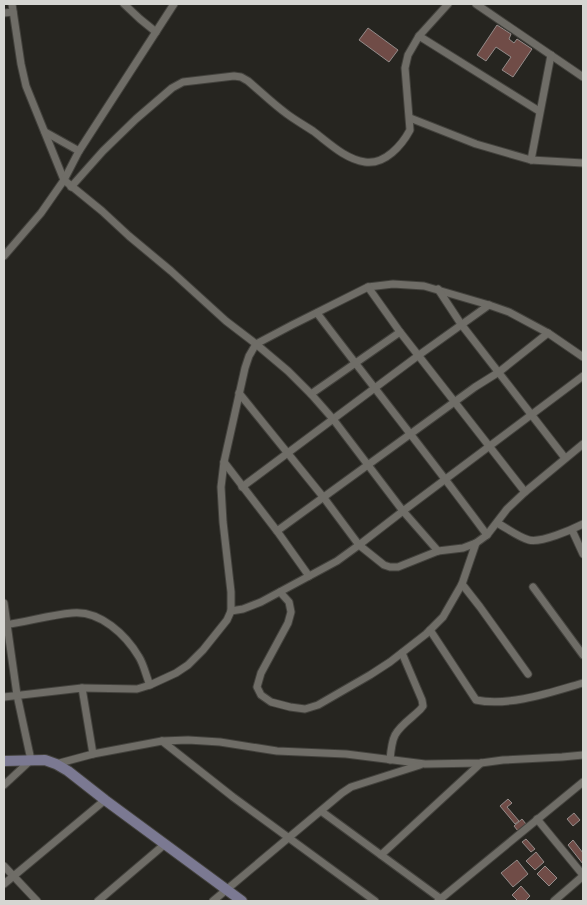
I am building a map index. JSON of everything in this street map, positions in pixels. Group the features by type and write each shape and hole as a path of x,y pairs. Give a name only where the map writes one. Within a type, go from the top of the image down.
{"street":[{"path":"12,4 26,86 64,180 171,271 226,321 288,371 333,419 403,511 438,551"},
{"path":"124,4 156,32"},
{"path":"4,256 41,213 64,180 112,99 174,4"},
{"path":"71,187 103,151 172,88 183,82 234,76 248,81 287,114 351,158 367,162 377,161 386,157 397,148 410,130 405,68 408,55 419,36 448,4"},
{"path":"476,4 583,77"},
{"path":"4,13 13,12"},
{"path":"419,36 539,111"},
{"path":"531,160 550,55"},
{"path":"410,118 476,144 531,160 583,163"},
{"path":"44,132 80,151"},
{"path":"4,697 82,688 137,689 150,686 188,665 227,620 231,612 231,592 221,487 224,462 239,393 249,356 256,344 368,287 393,284 438,289 510,312 548,333 583,357"},
{"path":"368,287 454,403 524,492"},
{"path":"438,289 462,324 566,458"},
{"path":"242,487 489,305"},
{"path":"317,313 374,389 412,434 487,535"},
{"path":"311,394 400,332"},
{"path":"277,531 499,372 548,333"},
{"path":"231,612 261,602 360,546 403,511 583,376"},
{"path":"239,393 324,498 360,546 384,565 390,567 398,567 438,551 464,548 476,543 487,535 507,509 524,492 583,444"},
{"path":"224,462 309,576"},
{"path":"497,523 530,540 547,538 572,530 583,524"},
{"path":"572,530 583,554"},
{"path":"280,592 289,602 291,612 288,623 261,673 257,687 261,695 271,702 305,709 318,705 370,675 402,653 444,617 462,584 476,543"},
{"path":"462,584 528,674"},
{"path":"534,587 583,655"},
{"path":"4,603 17,695 31,760"},
{"path":"6,625 74,612 92,615 107,623 132,646 140,659 150,686"},
{"path":"430,630 476,700 490,702 543,696 583,683"},
{"path":"390,760 393,738 398,729 423,706 402,653"},
{"path":"82,688 93,754"},
{"path":"162,741 288,838 375,901"},
{"path":"56,764 93,754 162,741 205,741 277,750 346,754 425,764 481,763 583,755"},
{"path":"4,785 31,760"},
{"path":"4,761 45,760 68,771 104,800 242,901"},
{"path":"381,855 481,763"},
{"path":"213,901 351,787 425,764"},
{"path":"321,811 440,900 583,782"},
{"path":"4,884 104,800"},
{"path":"537,819 583,875 554,901"},
{"path":"98,901 165,844"},
{"path":"4,866 38,901"}],"building":[{"path":"497,25 511,34 509,39 514,43 517,39 532,49 513,77 502,70 511,57 496,47 486,61 477,55"},
{"path":"368,28 398,50 389,62 359,40"},
{"path":"508,799 512,803 507,807 519,821 515,824 500,806"},
{"path":"574,813 580,820 573,826 567,819"},
{"path":"522,819 526,824 518,831 514,826"},
{"path":"526,839 535,849 531,852 522,842"},
{"path":"573,840 583,853 583,864 568,845"},
{"path":"536,852 544,862 535,870 526,861"},
{"path":"517,860 528,874 513,887 501,873"},
{"path":"545,866 557,878 549,886 537,874"},
{"path":"521,886 530,896 525,901 518,901 512,895"}]}
